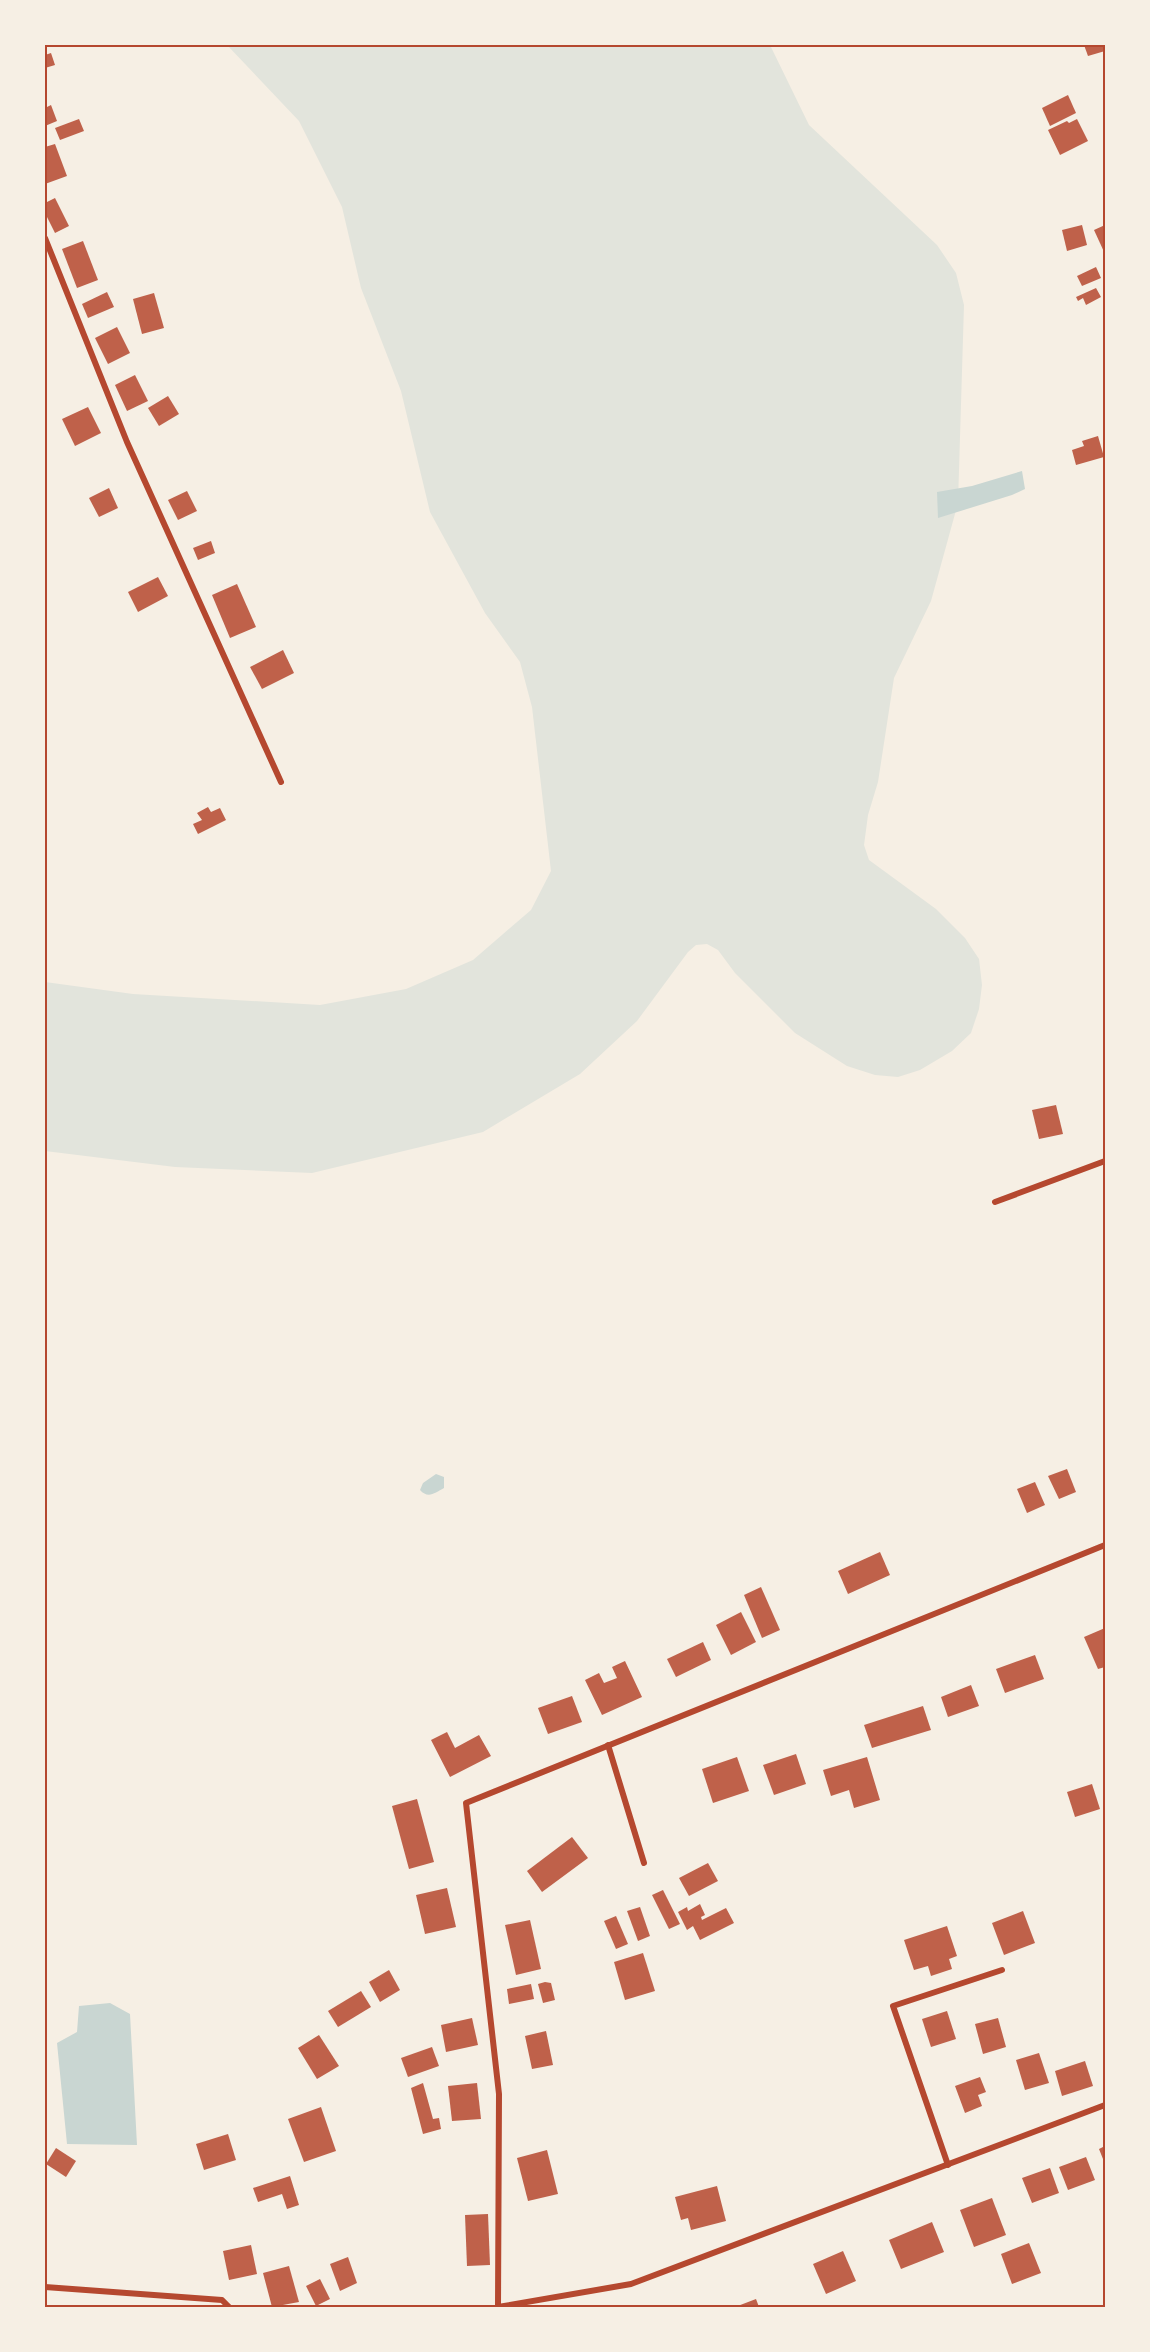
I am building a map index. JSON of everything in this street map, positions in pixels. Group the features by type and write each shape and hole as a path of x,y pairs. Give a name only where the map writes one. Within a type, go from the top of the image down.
{"street":[{"path":"45,238 127,442 281,782"},
{"path":"995,1202 1105,1161"},
{"path":"1105,1545 466,1803 499,2094 498,2307 631,2284 1105,2105"},
{"path":"608,1745 645,1863"},
{"path":"948,2165 893,2006 1002,1970"},
{"path":"45,2287 222,2300 229,2307"}],"shaded area":[{"path":"227,45 770,45 809,125 937,245 956,273 964,305 958,503 931,601 894,678 878,782 868,815 864,845 869,860 936,909 965,938 979,959 982,985 979,1009 971,1033 952,1051 920,1070 898,1077 875,1075 847,1066 795,1033 735,973 718,950 707,944 696,945 688,952 637,1021 580,1074 483,1132 312,1173 175,1167 45,1151 45,982 133,994 320,1005 406,989 473,960 531,910 551,871 532,707 520,662 485,613 430,512 401,391 361,288 342,207 299,121"},
{"path":"1022,471 1025,489 938,518 937,492 972,486"},
{"path":"436,1474 444,1477 444,1488 432,1494 423,1493 420,1490 423,1483"},
{"path":"110,2003 130,2014 137,2145 67,2144 57,2043 77,2032 79,2006"}],"building":[{"path":"1084,45 1105,45 1105,51 1088,56"},
{"path":"51,53 55,65 45,68 45,55"},
{"path":"1068,95 1076,113 1050,126 1042,108"},
{"path":"51,105 57,121 45,126 45,108"},
{"path":"79,119 84,131 60,140 55,128"},
{"path":"1077,119 1088,141 1060,155 1048,130"},
{"path":"55,144 67,176 45,184 45,147"},
{"path":"55,198 69,226 55,233 45,213 45,203"},
{"path":"1082,225 1087,245 1067,251 1062,230"},
{"path":"1105,225 1105,254 1094,230"},
{"path":"83,241 98,280 77,288 62,249"},
{"path":"1096,267 1101,278 1082,286 1077,276"},
{"path":"1096,288 1101,297 1086,305 1083,298 1078,301 1076,297"},
{"path":"107,292 114,307 88,318 82,304"},
{"path":"154,293 164,328 142,334 133,299"},
{"path":"117,327 130,353 108,364 95,338"},
{"path":"135,375 148,401 127,411 115,385"},
{"path":"168,396 179,414 159,426 148,408"},
{"path":"88,407 101,433 75,446 62,419"},
{"path":"1098,436 1104,457 1076,465 1072,450 1084,446 1082,441"},
{"path":"109,488 118,508 99,517 89,498"},
{"path":"187,491 197,511 178,520 168,500"},
{"path":"211,541 215,553 198,560 193,548"},
{"path":"158,577 168,596 138,612 128,592"},
{"path":"237,584 256,627 230,638 212,595"},
{"path":"283,650 294,673 262,689 250,667"},
{"path":"208,807 211,812 220,808 226,820 198,834 193,824 202,820 197,813"},
{"path":"1056,1105 1063,1134 1039,1139 1032,1110"},
{"path":"1067,1469 1076,1492 1059,1499 1048,1476"},
{"path":"1035,1482 1045,1505 1027,1513 1017,1489"},
{"path":"880,1552 890,1575 848,1594 838,1571"},
{"path":"761,1587 780,1630 762,1638 744,1595"},
{"path":"741,1612 756,1642 731,1655 716,1625"},
{"path":"1105,1628 1105,1667 1098,1669 1084,1637"},
{"path":"703,1642 711,1660 676,1677 667,1659"},
{"path":"1035,1655 1044,1679 1005,1693 996,1669"},
{"path":"625,1661 642,1697 602,1715 585,1680 599,1673 604,1683 617,1678 612,1667"},
{"path":"971,1685 979,1706 948,1717 941,1697"},
{"path":"572,1696 582,1722 548,1734 538,1708"},
{"path":"923,1706 931,1730 872,1748 864,1725"},
{"path":"447,1732 455,1748 479,1735 491,1756 450,1777 431,1740"},
{"path":"796,1754 806,1784 774,1795 763,1765"},
{"path":"737,1757 749,1791 713,1803 702,1769"},
{"path":"867,1757 880,1800 854,1808 849,1790 831,1796 823,1770"},
{"path":"1092,1784 1100,1809 1075,1817 1067,1792"},
{"path":"417,1799 434,1862 409,1869 392,1806"},
{"path":"572,1837 588,1858 542,1892 527,1871"},
{"path":"708,1863 718,1881 689,1896 679,1878"},
{"path":"447,1888 456,1927 425,1934 416,1895"},
{"path":"663,1890 680,1924 669,1929 652,1895"},
{"path":"700,1904 705,1915 701,1917 702,1920 726,1908 734,1923 700,1940 693,1926 687,1930 678,1912 687,1907 688,1911"},
{"path":"640,1907 650,1936 638,1941 627,1911"},
{"path":"1023,1911 1035,1943 1004,1955 992,1923"},
{"path":"616,1916 628,1944 616,1949 604,1921"},
{"path":"530,1920 541,1969 516,1975 505,1925"},
{"path":"947,1926 957,1956 949,1959 952,1969 931,1976 928,1966 914,1970 904,1940"},
{"path":"643,1953 655,1991 625,2000 614,1962"},
{"path":"389,1970 400,1990 380,2002 369,1982"},
{"path":"551,1983 555,2000 543,2003 538,1984"},
{"path":"531,1984 534,1999 509,2004 507,1989"},
{"path":"361,1991 371,2007 338,2027 328,2011"},
{"path":"947,2011 956,2039 931,2047 922,2019"},
{"path":"472,2018 478,2045 446,2052 441,2025"},
{"path":"998,2018 1006,2047 983,2054 975,2024"},
{"path":"546,2031 553,2065 532,2069 525,2036"},
{"path":"319,2035 339,2066 317,2079 298,2048"},
{"path":"432,2047 439,2066 408,2077 401,2058"},
{"path":"1039,2053 1049,2083 1025,2090 1016,2060"},
{"path":"1085,2061 1093,2086 1062,2096 1055,2071"},
{"path":"980,2077 986,2092 978,2095 982,2106 965,2113 955,2086"},
{"path":"423,2083 433,2119 439,2118 441,2129 423,2134 411,2088"},
{"path":"477,2083 481,2119 452,2121 448,2086"},
{"path":"321,2107 336,2151 304,2162 288,2119"},
{"path":"228,2134 236,2160 204,2170 196,2144"},
{"path":"1105,2146 1105,2164 1099,2149"},
{"path":"56,2148 76,2161 66,2177 46,2164"},
{"path":"547,2150 558,2194 528,2201 517,2158"},
{"path":"1086,2157 1095,2180 1068,2190 1059,2167"},
{"path":"1050,2168 1059,2193 1032,2203 1022,2178"},
{"path":"290,2176 299,2205 287,2209 282,2194 258,2202 253,2188"},
{"path":"717,2186 726,2221 691,2230 688,2218 681,2220 675,2197"},
{"path":"992,2198 1006,2235 974,2247 960,2210"},
{"path":"488,2214 490,2265 467,2266 465,2215"},
{"path":"932,2222 944,2252 901,2269 889,2240"},
{"path":"1029,2243 1041,2273 1012,2284 1001,2254"},
{"path":"251,2245 257,2274 229,2280 223,2251"},
{"path":"843,2251 856,2281 826,2294 813,2264"},
{"path":"348,2257 357,2283 340,2291 330,2264"},
{"path":"289,2266 299,2302 272,2307 263,2273"},
{"path":"320,2279 330,2299 316,2306 306,2286"},
{"path":"756,2299 759,2307 735,2307"}]}
